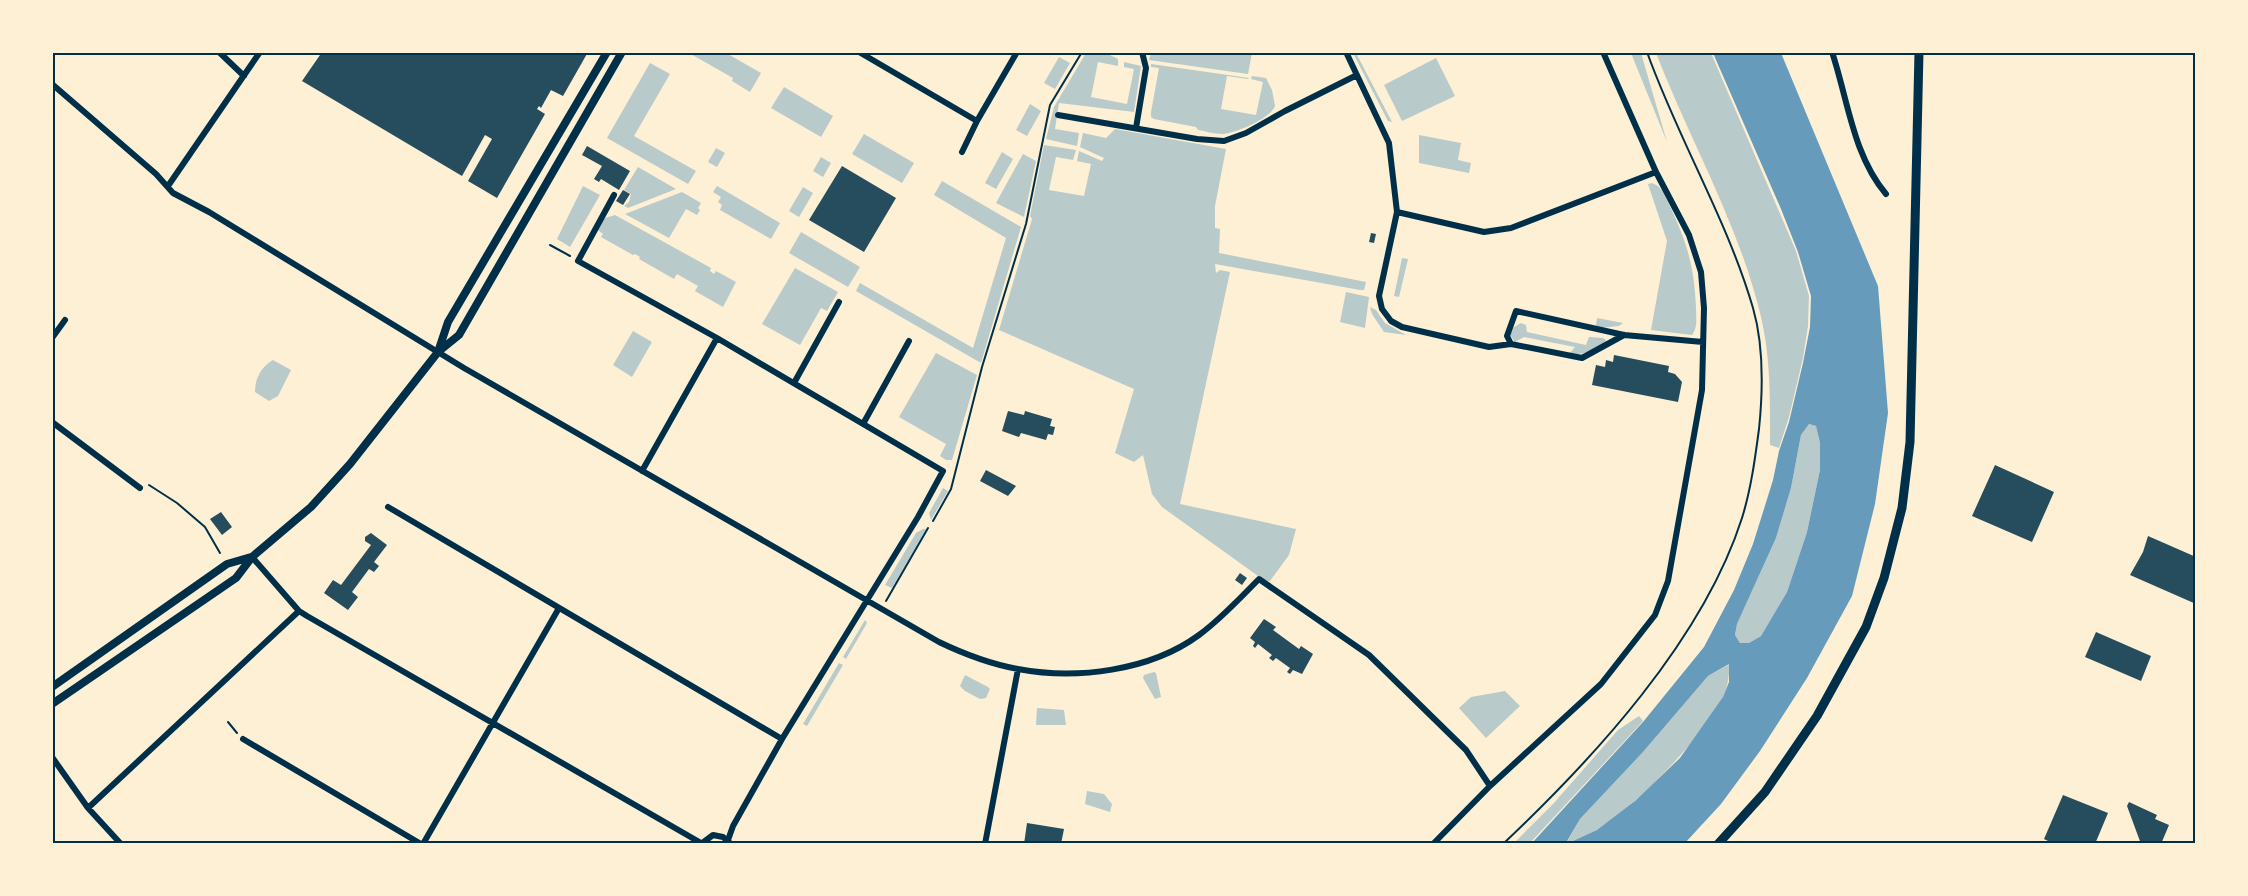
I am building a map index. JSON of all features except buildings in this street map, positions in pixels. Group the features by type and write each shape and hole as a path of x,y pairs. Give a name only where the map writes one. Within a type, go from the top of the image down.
{"main road":[{"path":"1718,843 1766,792 1817,716 1866,627 1884,578 1902,508 1910,442 1919,52"}],"street":[{"path":"219,52 244,76"},
{"path":"168,186 260,52"},
{"path":"438,352 448,322 607,52"},
{"path":"52,704 236,578 252,556 311,507 350,464 438,352 459,335 622,52"},
{"path":"859,52 976,121"},
{"path":"962,152 976,121 1017,52"},
{"path":"1136,129 1146,68 1142,52"},
{"path":"1346,52 1389,142 1397,212 1378,296 1382,309 1391,321 1401,327 1440,337 1489,346 1511,344 1582,358 1624,335"},
{"path":"1433,843 1490,786 1601,684 1655,615 1668,581 1700,402 1703,299 1697,257 1689,235 1656,172 1603,52"},
{"path":"1832,52 1861,152 1873,179 1886,194"},
{"path":"1058,115 1197,139 1224,141 1246,133 1357,75"},
{"path":"52,84 186,201 438,352 867,602 965,654 1018,669 1038,672 1089,672 1129,665 1159,656 1198,636 1260,579 1370,655 1466,750 1490,786"},
{"path":"1397,212 1484,232 1511,228 1656,172"},
{"path":"252,556 299,611 701,843 713,835 729,842 733,826 782,738 867,602 943,471 717,338 578,261 614,195"},
{"path":"794,383 839,302"},
{"path":"1511,344 1507,336 1516,311 1624,335 1703,342"},
{"path":"52,338 65,320"},
{"path":"642,471 717,338"},
{"path":"863,424 909,341"},
{"path":"52,422 140,488"},
{"path":"388,507 782,738"},
{"path":"52,687 227,564 252,556"},
{"path":"243,740 422,843 559,608"},
{"path":"88,808 299,611"},
{"path":"985,843 1018,669"},
{"path":"52,757 88,808 121,843"}],"path":[{"path":"933,520 951,489 982,367 1026,224 1050,105 1082,52"},
{"path":"550,245 578,261"},
{"path":"140,488 145,482 177,503 205,526 220,553"},
{"path":"881,609 928,528"},
{"path":"228,722 243,740"}],"shaded area":[{"path":"1252,52 1248,74 1149,60 1151,53"},
{"path":"689,53 726,53 761,73 750,92 732,81 733,78"},
{"path":"1086,53 1106,53 1118,59 1118,66 1098,62 1091,97 1127,104 1134,69 1124,67 1124,62 1141,66 1134,112 1059,103 1055,129 1079,133 1077,146 1046,139 1054,107"},
{"path":"1353,53 1356,53 1392,122 1388,121"},
{"path":"1631,53 1641,53 1667,142 1635,63"},
{"path":"1656,53 1711,53 1796,251 1809,296 1808,326 1789,417 1779,448 1770,445 1767,349 1752,283 1727,216"},
{"path":"1059,57 1070,63 1055,89 1044,83"},
{"path":"1436,58 1455,96 1402,121 1384,85"},
{"path":"650,63 670,74 634,136 696,171 688,184 607,138"},
{"path":"1151,64 1249,78 1227,76 1221,109 1256,115 1263,82 1251,79 1252,76 1266,78 1272,90 1275,106 1266,116 1251,125 1221,134 1154,119 1151,117 1151,112 1159,68 1151,67"},
{"path":"784,87 833,116 821,137 771,108"},
{"path":"1030,104 1041,111 1027,136 1016,130"},
{"path":"1115,129 1226,149 1215,206 1215,228 1220,229 1219,253 1366,282 1364,290 1360,290 1215,264 1216,273 1220,270 1230,272 1180,504 1296,529 1289,555 1270,581 1265,581 1162,507 1152,494 1143,455 1134,462 1115,453 1134,389 999,330 1032,219 1030,216 1044,145 1076,150 1073,160 1056,157 1049,190 1084,196 1091,164 1077,161 1079,151 1102,161 1104,158 1080,147 1083,133 1106,138"},
{"path":"864,134 914,163 902,183 852,154"},
{"path":"1419,135 1461,143 1458,160 1471,163 1469,173 1419,163"},
{"path":"716,148 725,153 717,167 708,162"},
{"path":"1002,152 1013,159 996,189 985,183"},
{"path":"1023,154 1036,161 1024,217 996,203"},
{"path":"821,157 831,163 823,177 813,171"},
{"path":"638,167 676,189 628,208 624,206 629,202 631,194 624,190"},
{"path":"942,181 1021,227 981,363 856,291 860,283 973,348 1006,238 934,195"},
{"path":"1652,183 1663,192 1687,248 1695,291 1696,319 1692,335 1651,330 1667,241 1648,184"},
{"path":"583,186 600,195 570,247 557,239"},
{"path":"717,186 780,223 771,239 720,210 722,205 718,202 721,197 713,192"},
{"path":"803,187 813,193 799,217 789,211"},
{"path":"682,192 701,203 698,208 700,210 697,215 686,209 669,238 625,214"},
{"path":"615,215 711,268 710,271 714,274 716,271 736,282 723,307 695,291 698,286 677,274 674,279 639,259 640,257 635,254 601,237 603,234 598,230 605,218"},
{"path":"801,232 860,267 848,287 789,253"},
{"path":"1402,258 1408,259 1399,297 1394,296"},
{"path":"795,268 838,292 827,311 821,308 800,345 762,324"},
{"path":"1346,292 1369,297 1365,328 1340,322"},
{"path":"1370,307 1376,310 1385,323 1406,335 1384,332"},
{"path":"1597,318 1623,323 1619,326 1600,328 1596,326"},
{"path":"1521,323 1526,325 1527,332 1586,345 1589,337 1606,340 1596,348 1579,354 1570,353 1575,347 1524,337 1515,342 1510,335 1514,327"},
{"path":"633,331 652,342 632,377 613,365"},
{"path":"936,353 977,375 952,460 946,460 940,456 946,444 899,417"},
{"path":"273,360 291,370 278,396 269,401 255,392 255,387 262,370"},
{"path":"1809,424 1816,426 1820,443 1820,470 1807,532 1787,592 1761,636 1749,643 1740,643 1735,635 1737,624 1776,538 1791,488 1801,435"},
{"path":"943,488 948,491 931,520 929,513"},
{"path":"926,529 892,588 885,585 916,533"},
{"path":"865,620 867,623 846,659 843,657"},
{"path":"839,663 843,665 807,726 803,724"},
{"path":"1730,664 1724,695 1714,713 1678,758 1631,804 1607,823 1585,837 1566,844 1580,819 1643,752 1708,676"},
{"path":"1154,672 1161,697 1155,699 1143,678 1144,675"},
{"path":"965,675 990,689 986,698 980,699 960,686"},
{"path":"1505,691 1520,706 1486,738 1459,708 1471,697"},
{"path":"1037,708 1064,710 1066,725 1036,725"},
{"path":"1639,716 1643,721 1530,843 1514,843 1553,804 1618,730"},
{"path":"1087,791 1104,794 1112,804 1110,812 1085,804"}],"water":[{"path":"1713,53 1781,53 1878,286 1888,413 1875,504 1852,596 1807,678 1760,751 1721,804 1685,843 1569,843 1597,830 1635,801 1680,758 1723,697 1729,682 1729,664 1708,676 1643,752 1580,819 1566,843 1532,843 1643,722 1704,647 1734,590 1753,544 1789,422 1810,327 1811,296 1798,252","holes":["1809,424 1816,426 1820,443 1820,470 1807,532 1787,592 1761,636 1749,643 1740,643 1735,635 1737,624 1776,538 1791,488 1801,435"]}]}
